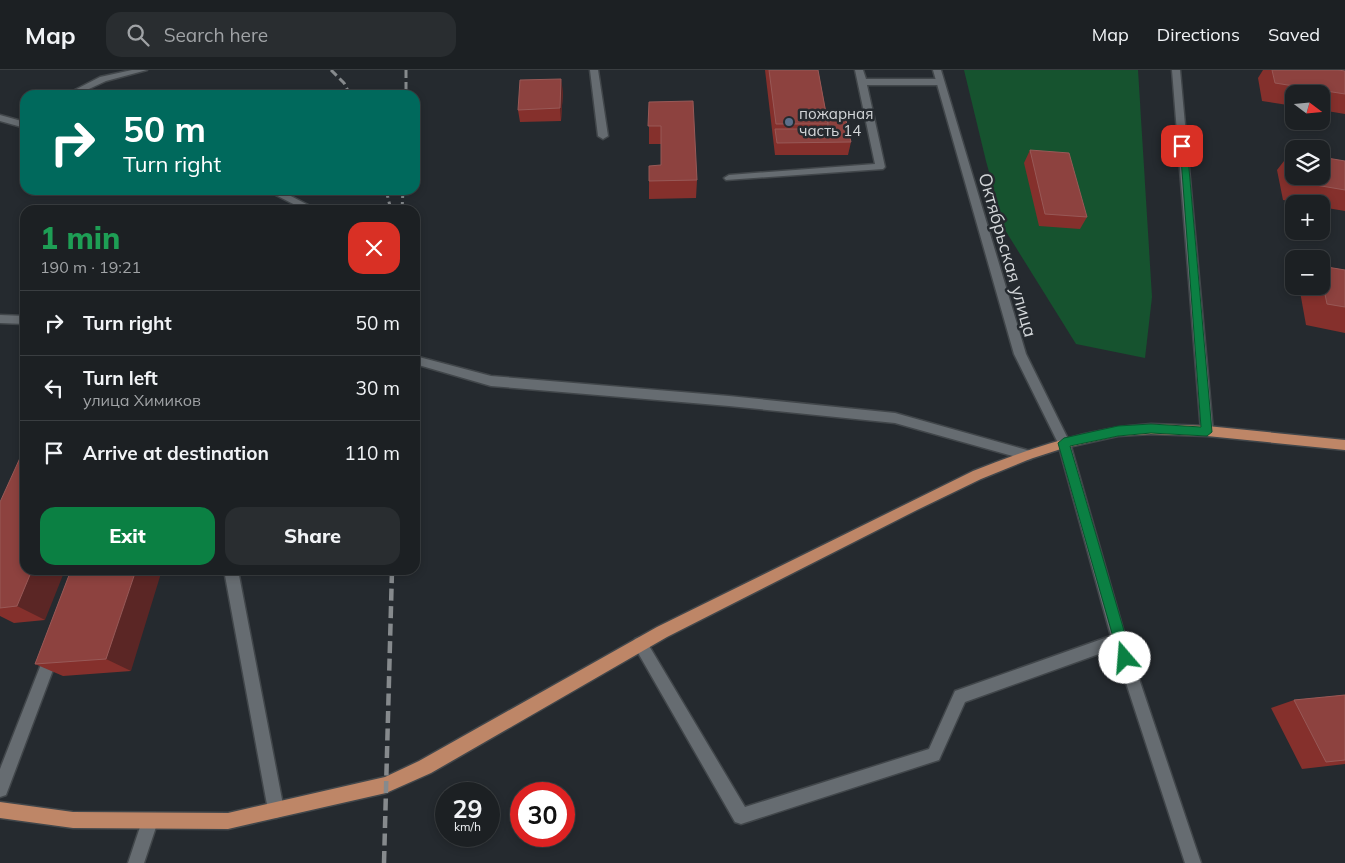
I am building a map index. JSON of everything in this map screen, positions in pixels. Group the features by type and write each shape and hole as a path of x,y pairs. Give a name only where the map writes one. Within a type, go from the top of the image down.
{"main road":[{"path":"0,810 73,820 228,821 386,785 425,767 640,644 977,474 1027,455 1064,443 1118,431 1151,429 1207,432 1345,445"}],"street":[{"path":"80,90 103,80 143,70"},
{"path":"594,70 603,136"},
{"path":"729,178 880,168 859,70"},
{"name":"Октябрьская улица","path":"937,70 1020,354 1064,443 1119,640 1193,863"},
{"path":"1176,70 1207,432"},
{"path":"862,82 940,82"},
{"path":"12,121 20,117"},
{"path":"0,118 20,123"},
{"path":"282,195 302,205"},
{"path":"0,318 20,320"},
{"path":"420,361 491,381 729,401 896,418 1027,455"},
{"path":"232,575 276,810"},
{"path":"640,644 741,816 934,755 960,696 1119,640"},
{"path":"0,789 56,643"},
{"path":"136,863 150,820"}],"green space":[{"path":"964,70 1138,70 1152,297 1145,358 1076,344 1005,230"}],"building":[{"path":"769,70 818,70 828,124 776,124"},
{"path":"1272,70 1345,71 1345,94 1330,92 1330,85 1288,85 1275,83"},
{"path":"561,79 560,108 518,110 520,80"},
{"path":"693,101 697,180 649,181 649,166 661,165 661,126 648,126 649,102"},
{"path":"827,116 845,116 851,142 777,143 775,129 827,129"},
{"path":"1030,150 1069,153 1087,217 1045,214"},
{"path":"1330,158 1345,161 1345,190 1316,185 1330,185"},
{"path":"1330,268 1345,270 1345,307 1327,304 1325,295 1330,295"},
{"path":"20,458 20,575 30,575 17,606 0,608 0,502"},
{"path":"69,575 134,575 106,659 35,664"},
{"path":"1345,695 1345,760 1326,762 1294,700"}],"railway":[{"path":"331,70 344,83 348,90"},
{"path":"406,70 406,90"},
{"path":"387,195 390,205"},
{"path":"402,205 403,195"},
{"path":"384,863 392,575"}],"place":[{"name":"пожарная часть 14","path":"789,122"}],"route":[{"path":"1125,658 1064,443 1118,431 1151,429 1207,432 1182,146"}]}
